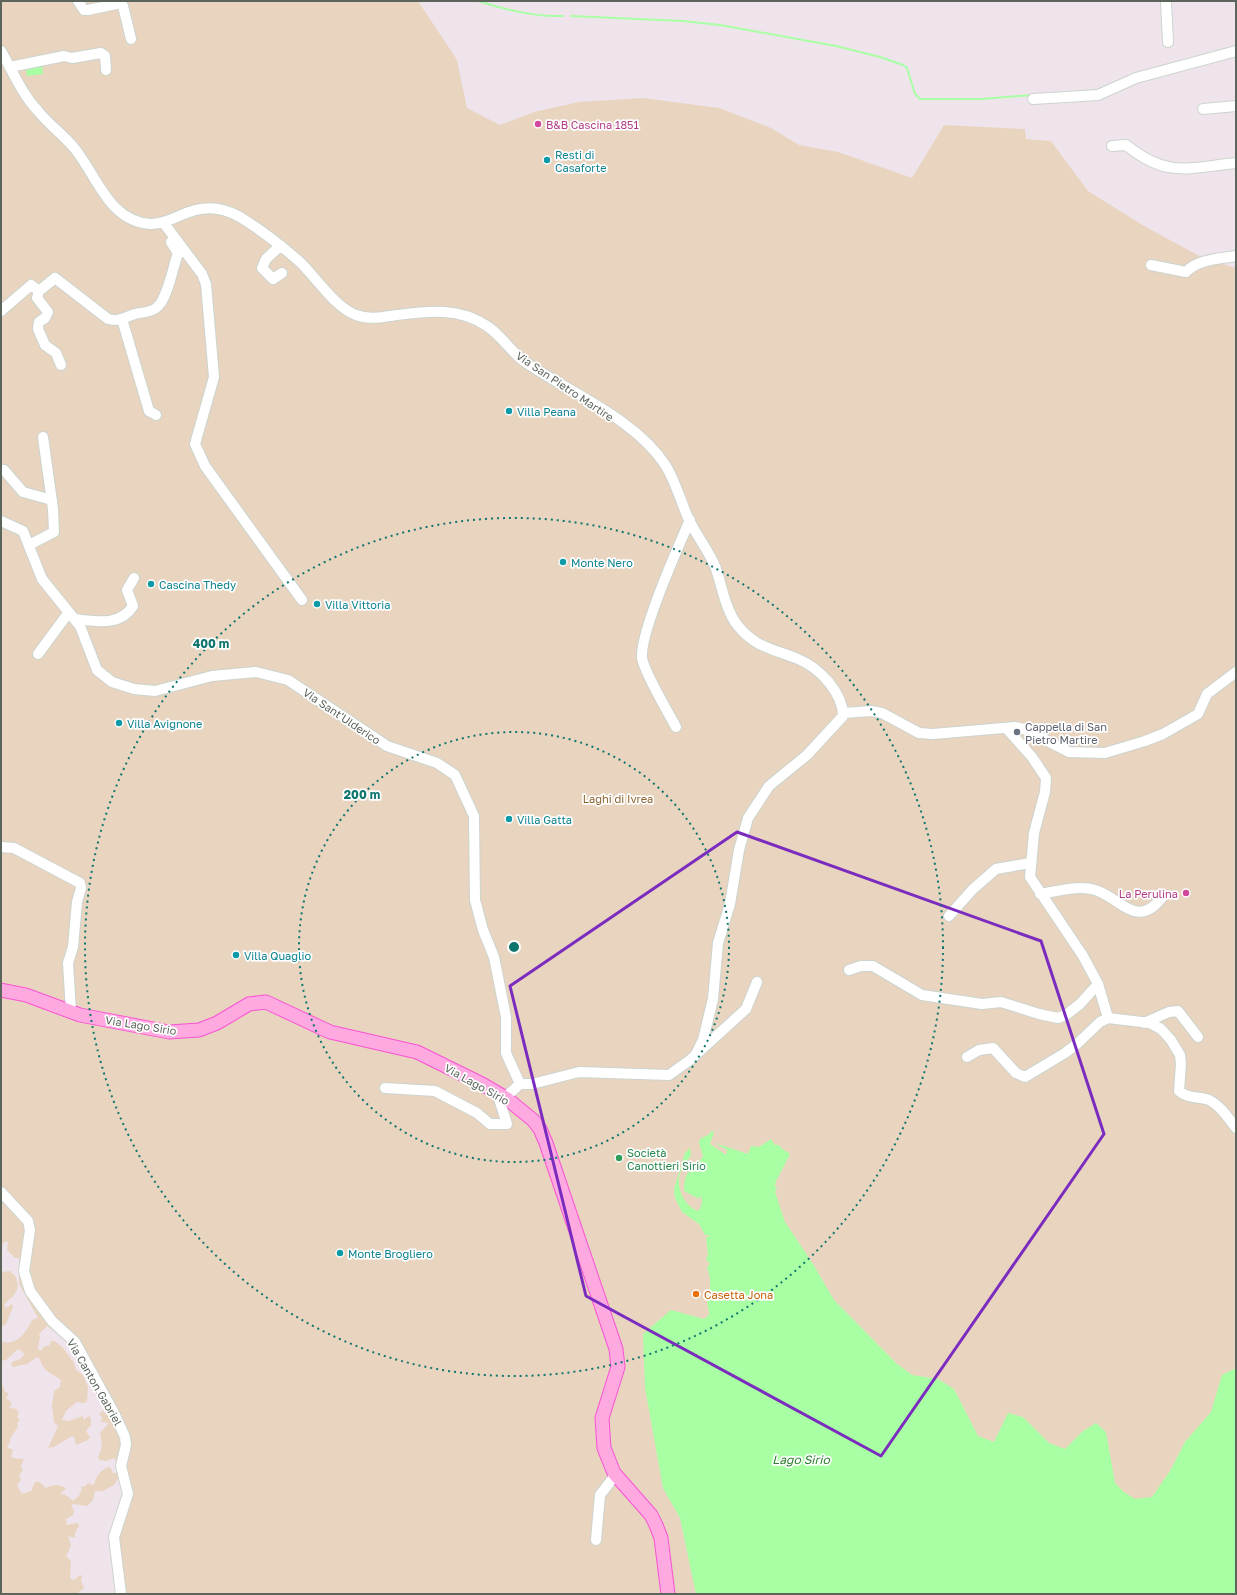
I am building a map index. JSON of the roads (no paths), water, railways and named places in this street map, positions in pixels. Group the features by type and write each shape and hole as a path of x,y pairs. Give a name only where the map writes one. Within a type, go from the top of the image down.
{"main road":[{"name":"Via Lago Sirio","path":"1,990 26,995 76,1014 158,1030 190,1032 217,1023 249,1004 266,1002 330,1032 417,1052 506,1098 540,1129 616,1349 618,1367 602,1418 602,1432 606,1454 616,1474 651,1515 656,1526 661,1538 668,1594"}],"street":[{"path":"78,1 84,10 121,3 131,39"},
{"path":"1166,1 1168,42"},
{"name":"Via San Pietro Martire","path":"1,51 32,105 76,150 92,177 117,209 127,217 148,224 161,223 193,210 213,207 241,218 280,246 300,263 334,298 354,315 376,318 439,310 458,313 485,325 496,332 516,355 528,364 586,399 652,447 666,467 690,520 714,564 735,622 752,641 764,648 802,660 819,673 838,694 844,713"},
{"path":"1033,99 1098,95 1136,78 1236,51"},
{"path":"10,67 64,56 72,58 99,53 105,56 106,70"},
{"path":"1203,109 1236,106"},
{"path":"1112,146 1126,145 1142,158 1159,166 1175,170 1236,163"},
{"path":"62,365 56,353 45,345 38,329 39,322 45,318 48,312 37,298 39,292 52,279 58,278 105,318 118,321 156,309 164,297 178,253 161,223"},
{"path":"161,223 202,274 206,284 214,377 210,395 197,435 196,447 205,466 302,600"},
{"path":"280,246 266,259 262,268 272,279 282,273"},
{"path":"1152,265 1186,272 1200,262 1236,256"},
{"path":"1,311 31,285 39,292"},
{"path":"122,319 149,411 156,415"},
{"path":"29,545 53,534 52,500 43,437"},
{"path":"4,470 23,492 52,500"},
{"path":"676,727 642,659 646,634 657,602 690,520"},
{"name":"Via Sant'Ulderico","path":"1,521 23,531 42,580 80,626 97,670 112,682 121,686 155,691 212,676 256,672 288,680 387,746 437,763 455,775 474,816 475,900 483,930 494,957 506,1016 506,1053 520,1084"},
{"path":"38,654 71,615 106,622 116,620 124,616 133,606 127,590 134,578"},
{"path":"694,1056 703,1040 712,999 718,943 730,904 739,850 748,818 769,786 807,755 835,727 844,713 871,711 882,713 919,733 933,734 972,729 1007,729 1015,727 1024,729 1069,752 1105,753 1151,739 1198,714 1207,694 1236,672"},
{"path":"1007,729 1032,757 1046,778 1045,792 1034,833 1030,863 1030,876 1040,894 1070,935 1098,984 1108,1018"},
{"path":"1,847 14,848 51,870 80,883 81,886 77,902 73,947 68,963 76,1014"},
{"path":"949,916 972,889 996,870 1030,863"},
{"path":"1040,894 1084,888 1098,891 1121,906 1136,912 1155,907 1163,896"},
{"path":"849,970 861,966 873,966 922,995 982,1004 1001,1002 1039,1014 1058,1018 1066,1015 1080,1004 1098,984"},
{"name":"Via Lago Sirio","path":"520,1084 532,1084 579,1072 667,1075 694,1056 746,1009 757,982"},
{"path":"1144,1023 1169,1012 1178,1012 1198,1037"},
{"path":"967,1058 979,1050 993,1048 1016,1073 1025,1077 1078,1043 1100,1022 1108,1018 1150,1023 1172,1040 1180,1055 1181,1064 1179,1091 1182,1094 1209,1100 1215,1104 1236,1128"},
{"path":"385,1088 435,1091 477,1113 490,1124 507,1124 500,1102 520,1084"},
{"name":"Via Canton Gabriel","path":"1,1192 28,1222 30,1230 24,1271 30,1291 45,1313 75,1342 115,1415 125,1437 126,1445 121,1466 128,1494 114,1538 121,1594"},
{"path":"596,1540 600,1495 616,1474"}],"water":[{"path":"42,66 43,74 27,76 26,69"},
{"name":"Lago Sirio","path":"711,1131 714,1132 710,1144 726,1155 727,1150 715,1143 748,1154 751,1146 759,1147 771,1139 775,1145 779,1145 790,1154 776,1181 775,1187 777,1188 775,1192 785,1222 813,1264 834,1300 896,1363 912,1375 938,1379 954,1389 978,1436 994,1442 1008,1413 1023,1417 1049,1443 1065,1449 1083,1431 1096,1423 1106,1432 1115,1483 1124,1492 1135,1499 1152,1497 1170,1471 1185,1442 1211,1412 1222,1375 1236,1368 1236,1594 696,1594 680,1518 663,1488 645,1388 643,1334 671,1310 704,1319 709,1315 707,1304 710,1280 707,1268 710,1263 706,1260 708,1254 706,1238 710,1235 705,1235 699,1224 682,1212 675,1198 674,1189 685,1153 690,1148 691,1154 679,1176 679,1188 684,1199 692,1208 697,1211 700,1209 702,1202 701,1197 700,1196 699,1199 684,1191 684,1183 690,1170 700,1161 703,1156 699,1143 700,1139 710,1134"}],"waterway":[{"path":"478,1 520,12 563,16"},
{"path":"571,16 683,21 720,25 836,46 880,57 903,65 907,68 915,94 920,99 982,99 1032,95"},
{"path":"1084,91 1099,90"}],"place":[{"name":"B&B Cascina 1851","path":"538,124"},
{"name":"Resti di Casaforte","path":"547,160"},
{"name":"Villa Peana","path":"509,411"},
{"name":"Monte Nero","path":"563,562"},
{"name":"Cascina Thedy","path":"151,584"},
{"name":"Villa Vittoria","path":"317,604"},
{"name":"Villa Avignone","path":"119,723"},
{"name":"Cappella di San Pietro Martire","path":"1017,732"},
{"name":"Villa Gatta","path":"509,819"},
{"name":"La Perulina","path":"1186,893"},
{"name":"Villa Quaglio","path":"236,955"},
{"name":"Società Canottieri Sirio","path":"619,1158"},
{"name":"Monte Brogliero","path":"340,1253"},
{"name":"Casetta Jona","path":"696,1294"}],"park label":[{"name":"Laghi di Ivrea","path":"618,798"}]}
